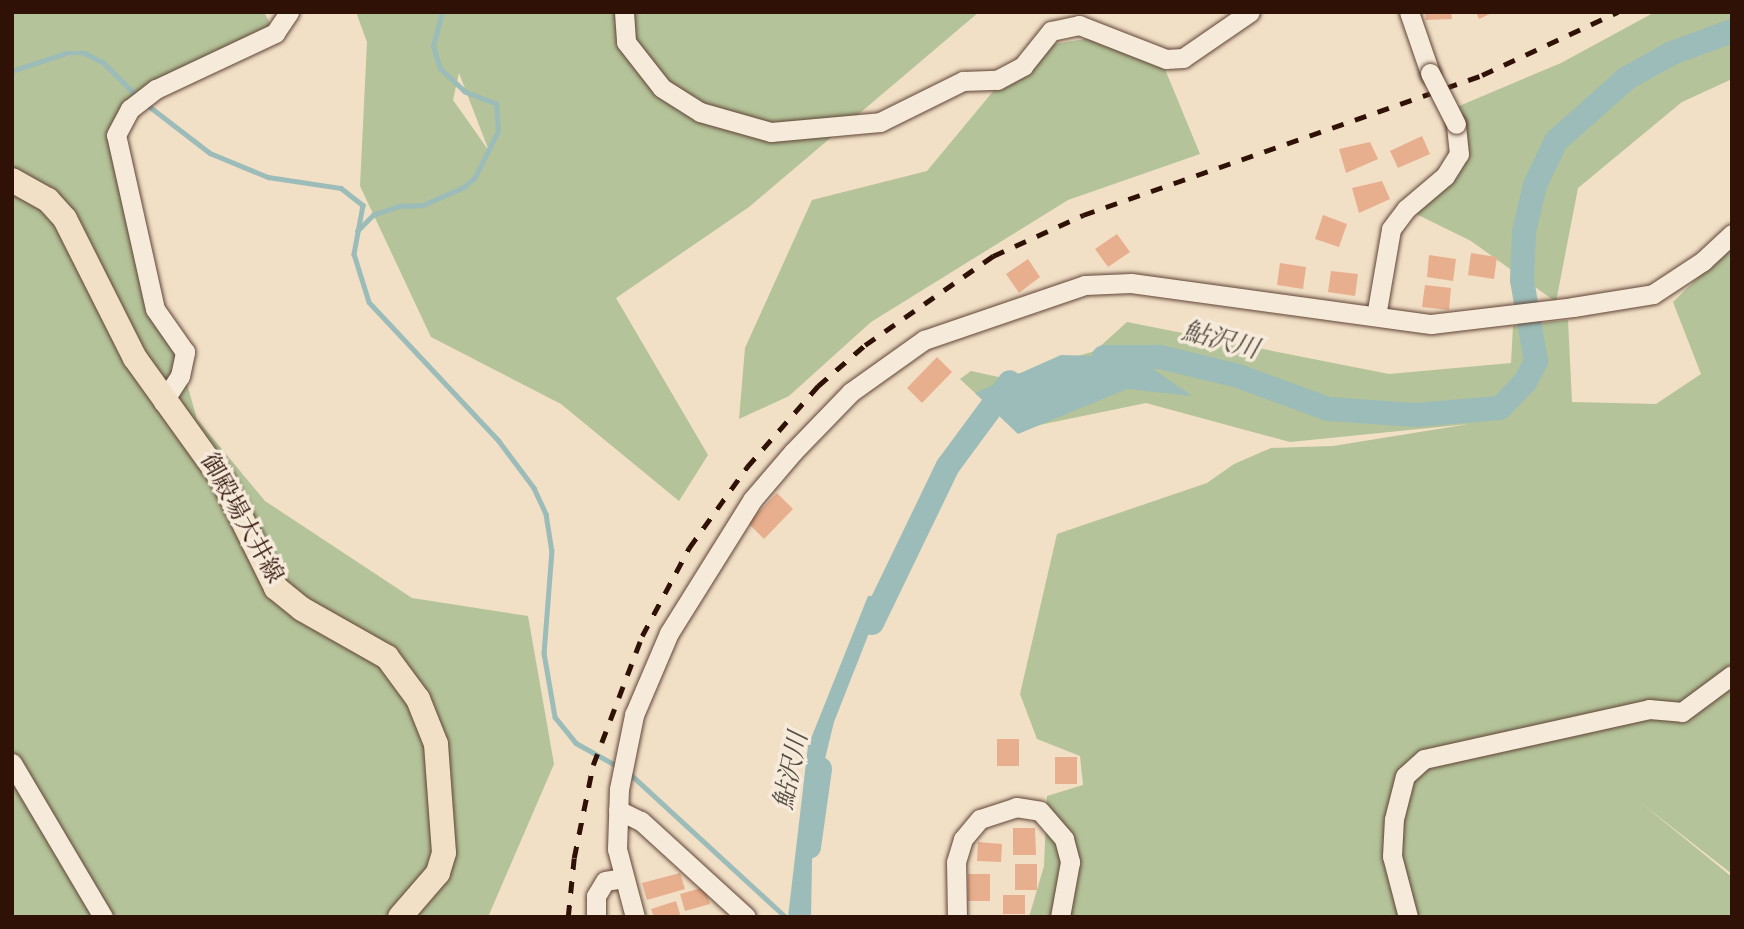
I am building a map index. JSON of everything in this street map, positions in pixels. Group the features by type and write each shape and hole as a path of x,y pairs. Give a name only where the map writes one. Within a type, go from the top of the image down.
{"main road":[{"name":"御殿場大井線","path":"12,180 48,200 65,219 135,358 163,402 222,480 276,587 302,609 387,657 418,699 436,744 444,853 438,873 400,917"}],"street":[{"path":"163,402 180,376 185,352 155,309 116,135 130,109 156,89 275,33 289,12"},
{"path":"624,12 626,43 662,88 700,112 771,132 880,122 963,81 997,80 1023,66 1051,31 1079,25 1166,58 1183,58 1250,12"},
{"path":"1376,316 1391,229 1406,209 1445,176 1459,154 1456,124 1430,73 1409,12"},
{"path":"635,917 617,849 619,789 625,747 647,680 669,633 752,500 852,392 925,340 1084,285 1131,283 1237,301 1432,324 1573,307 1653,293 1703,261 1732,234"},
{"path":"1408,917 1392,856 1394,819 1405,776 1424,759 1649,709 1682,712 1732,675"},
{"path":"12,763 103,917"},
{"path":"957,917 956,862 963,839 980,819 1016,807 1040,811 1053,820 1064,839 1069,862 1060,917"},
{"path":"618,810 641,821 746,917"},
{"path":"596,917 596,896 605,881 623,878"}],"green space":[{"path":"12,12 264,12 275,33 156,89 116,135 197,419 265,501 412,598 528,616 554,764 488,917 12,917"},
{"path":"356,12 979,12 749,207 616,298 708,455 679,501 561,404 431,337 360,186 367,42","holes":["459,73 489,151 453,100"]},
{"path":"1655,12 1732,12 1732,79 1682,102 1578,188 1556,302 1471,241 1406,209 1459,154 1452,109 1561,63"},
{"path":"1104,36 1162,62 1200,154 1068,200 871,322 789,396 739,419 745,348 812,200 927,171 995,89 1054,44"},
{"path":"1732,244 1732,874 1641,803 1732,877 1732,917 1029,917 1044,866 1047,796 1083,785 1080,756 1037,739 1020,694 1057,534 1207,483 1234,464 1271,448 1333,446 1469,424 1290,442 1146,403 1015,430 960,379 971,371 1003,378 1095,351 1127,322 1389,374 1511,363 1513,326 1568,320 1572,402 1656,404 1701,374 1673,302"}],"water":[{"path":"1061,355 1136,357 1192,396 1127,389 1018,434 975,393"},
{"path":"884,595 834,722 813,808 811,917 788,917 808,746 868,596"}],"building":[{"path":"1425,12 1451,12 1452,19 1426,20"},
{"path":"1476,12 1494,12 1479,19"},
{"path":"1422,136 1430,154 1398,168 1390,151"},
{"path":"1370,142 1378,159 1346,173 1339,149"},
{"path":"1382,181 1390,199 1359,213 1352,188"},
{"path":"1323,215 1347,224 1339,247 1315,239"},
{"path":"1117,234 1130,252 1108,267 1095,249"},
{"path":"1471,253 1497,257 1494,279 1468,275"},
{"path":"1429,255 1456,259 1453,281 1427,277"},
{"path":"1028,259 1040,277 1019,293 1006,274"},
{"path":"1280,263 1306,267 1303,289 1277,285"},
{"path":"1331,271 1358,274 1355,296 1328,292"},
{"path":"1425,285 1451,288 1449,310 1422,307"},
{"path":"937,357 952,372 922,403 907,388"},
{"path":"777,493 793,509 764,539 748,523"},
{"path":"997,739 1019,739 1019,766 997,766"},
{"path":"1055,757 1077,757 1077,784 1055,784"},
{"path":"1013,828 1035,828 1036,855 1013,855"},
{"path":"978,842 1002,844 1001,862 977,861"},
{"path":"1015,864 1037,864 1037,890 1015,890"},
{"path":"680,873 685,889 647,900 642,883"},
{"path":"968,874 990,874 990,901 968,901"},
{"path":"705,887 710,904 685,911 680,894"},
{"path":"1003,895 1025,895 1025,914 1003,914"},
{"path":"676,901 681,917 654,917 651,909"}],"waterway":[{"path":"357,231 373,215 399,206 423,205 464,187 475,177 498,131 496,104 465,92 440,69 433,46 442,12"},
{"name":"鮎沢川","path":"1104,357 1160,357 1238,376 1328,409 1415,415 1500,408 1525,382 1536,361 1522,280 1524,232 1535,185 1556,141 1627,78 1672,53 1732,31"},
{"path":"12,71 66,53 85,53 104,63 138,97"},
{"path":"145,103 210,153 268,177 341,188 363,205 354,254 369,302 499,441 534,488 546,514 552,550 544,653 555,717 576,743 619,767"},
{"name":"鮎沢川","path":"872,623 948,466 1010,382"},
{"name":"鮎沢川","path":"809,847 820,769"},
{"path":"627,771 786,917"}],"railway":[{"path":"568,917 574,858 593,765 642,636 689,548 747,467 818,386 865,345 993,256 1083,215 1482,75 1618,12"}]}
